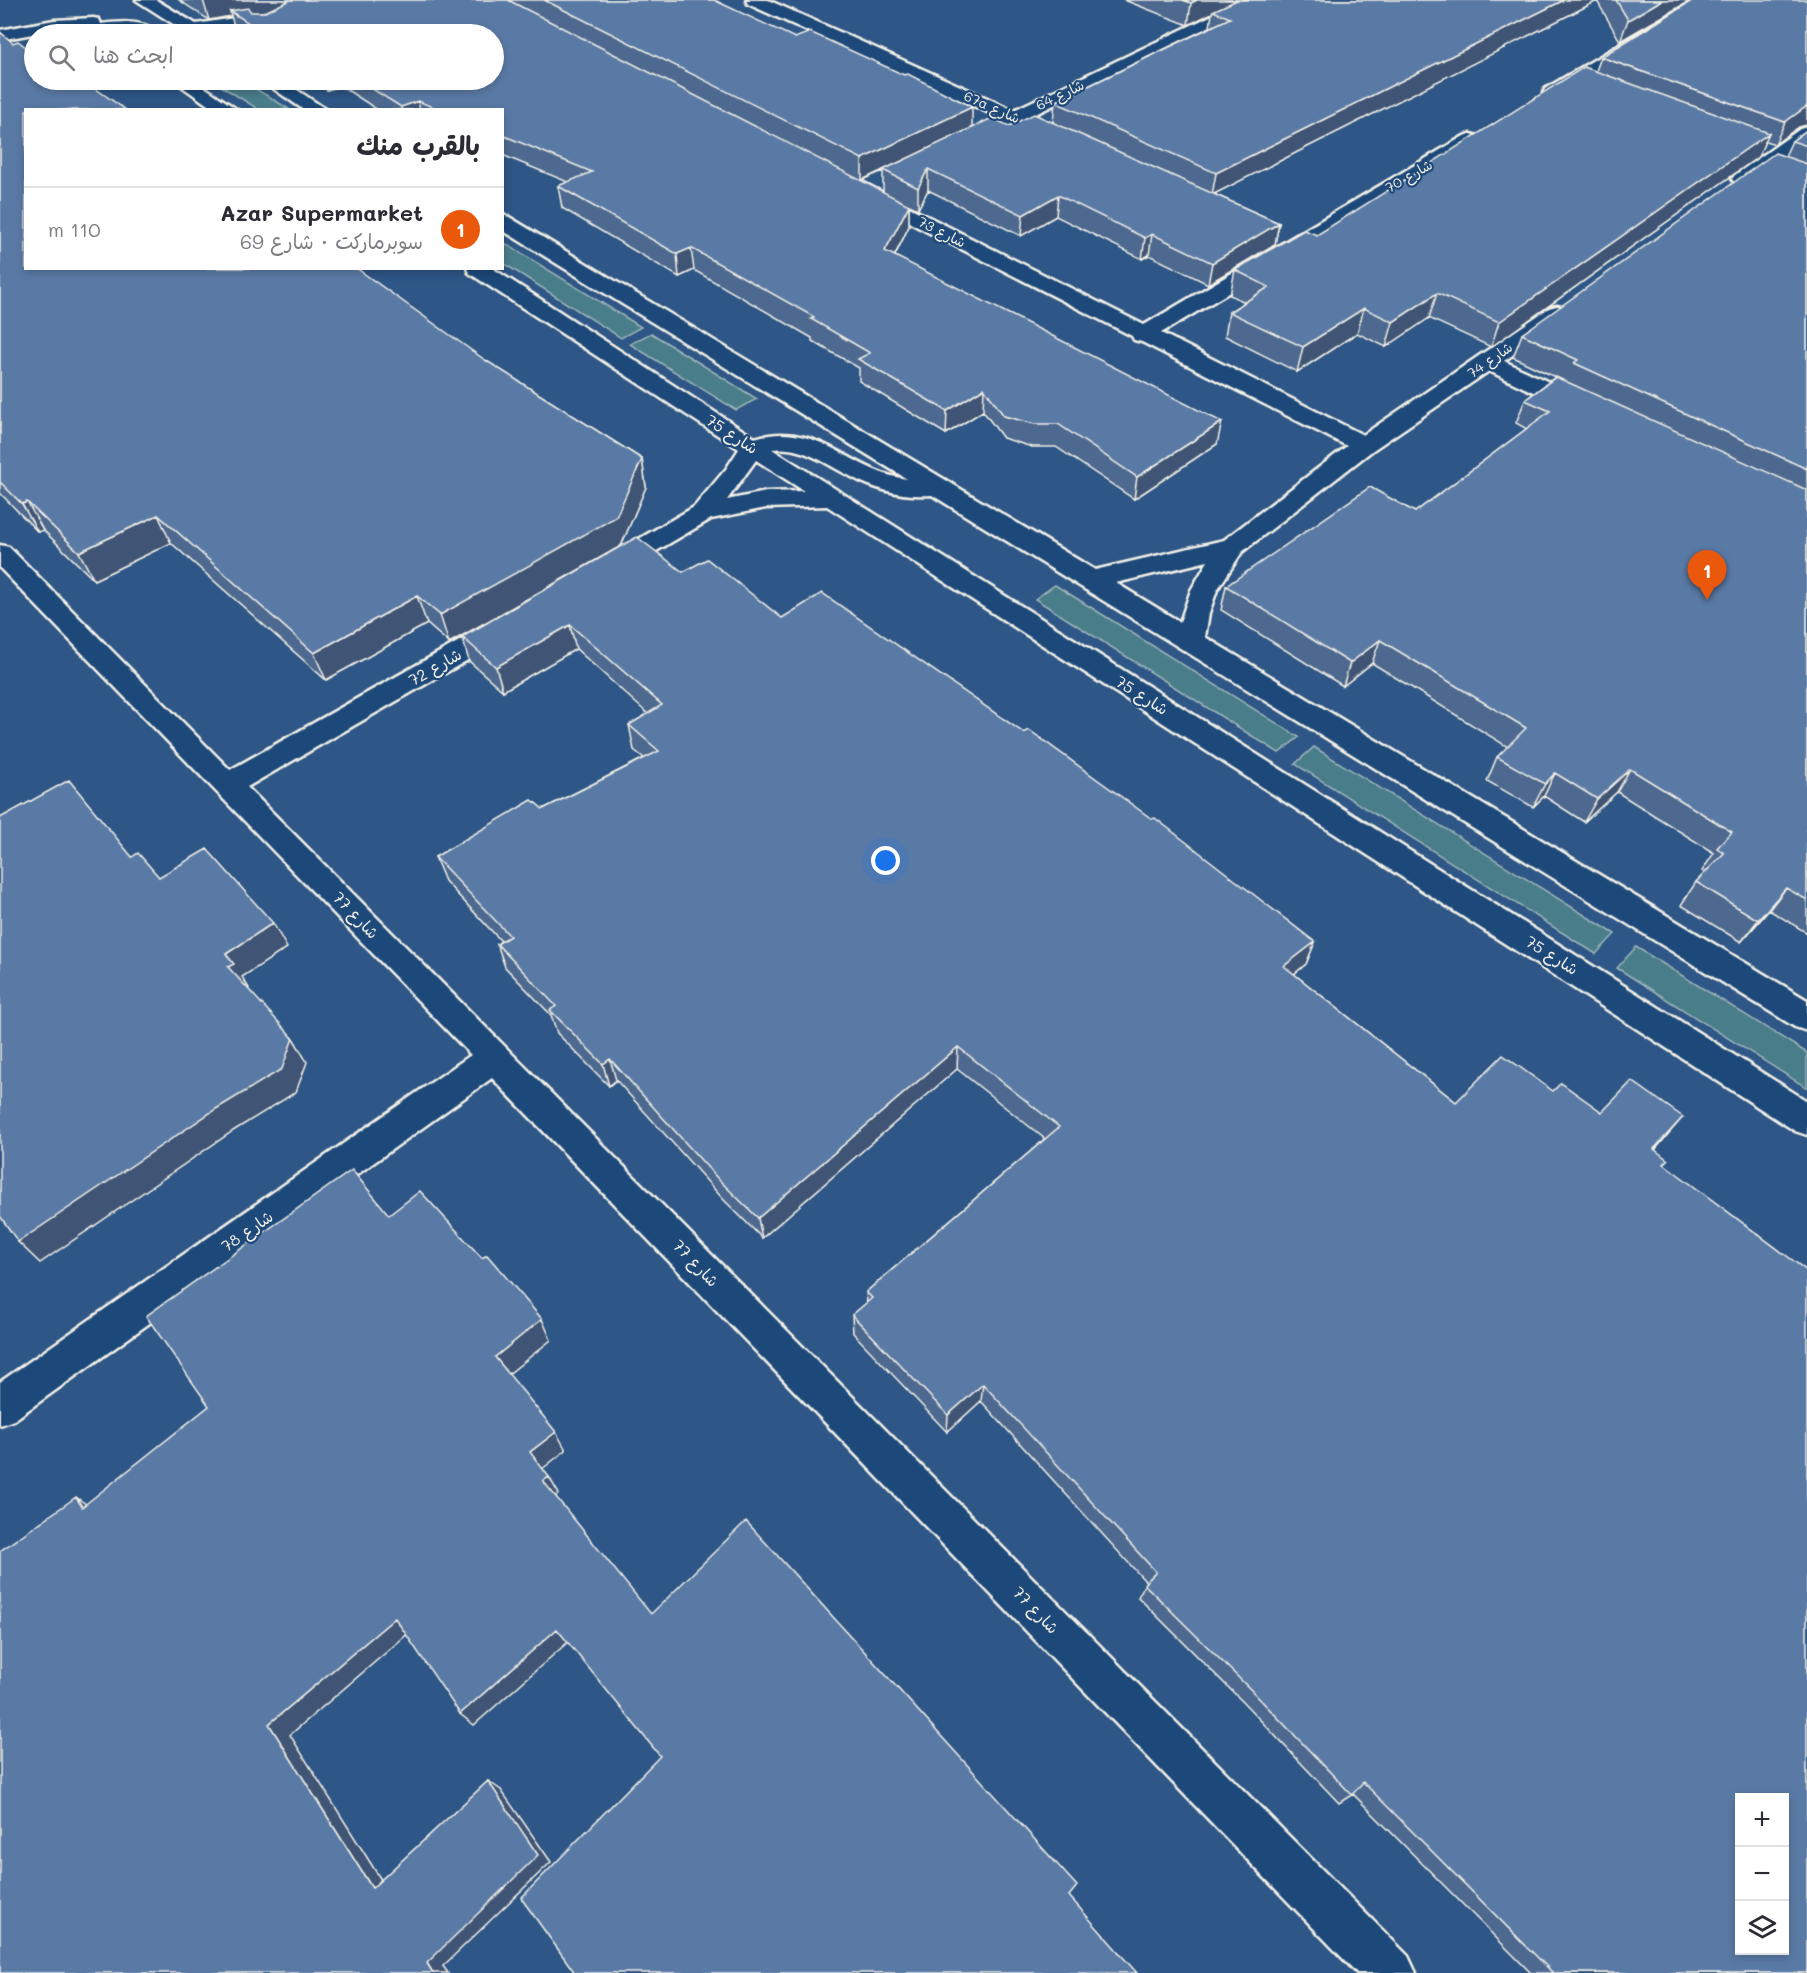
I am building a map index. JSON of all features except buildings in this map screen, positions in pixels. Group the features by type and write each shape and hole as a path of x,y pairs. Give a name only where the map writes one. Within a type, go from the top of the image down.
{"street":[{"path":"144,0 183,24"},
{"name":"67a شارع","path":"754,0 1079,146"},
{"name":"شارع 64","path":"984,132 1258,0"},
{"path":"1532,104 1707,0"},
{"path":"66,6 94,24"},
{"path":"0,34 47,8"},
{"path":"237,24 289,14 268,24"},
{"path":"0,34 24,30"},
{"path":"1573,80 1595,88"},
{"path":"198,90 226,108"},
{"path":"286,90 315,108"},
{"name":"شارع 70","path":"1142,335 1491,128"},
{"path":"1725,191 1807,133"},
{"name":"شارع 73","path":"882,181 856,188 1142,335 1364,445"},
{"path":"504,223 882,451 937,487 1191,640 1216,658 1807,1017"},
{"path":"1273,233 1295,243"},
{"name":"شارع 75","path":"480,270 752,447 1807,1119"},
{"name":"شارع 74","path":"1191,640 1194,613 1203,589 1216,566 1233,546 1364,445 1488,362 1573,301"},
{"path":"1488,362 1605,417"},
{"path":"703,513 736,474 752,447 775,440 800,442 822,449 888,484 904,487 937,487"},
{"path":"590,578 703,513 766,500 832,498"},
{"name":"شارع 74","path":"1090,580 1233,546"},
{"name":"شارع 77","path":"0,553 229,784 1391,1973"},
{"name":"شارع 72","path":"229,784 528,614"},
{"name":"شارع 78","path":"0,1406 495,1057"}],"green space":[{"path":"227,90 258,90 287,108 256,108"},
{"path":"504,243 641,327 621,338 504,264"},
{"path":"651,333 757,399 736,410 630,344"},
{"path":"1055,585 1299,737 1279,753 1035,599"},
{"path":"1314,747 1615,934 1596,954 1295,764"},
{"path":"1636,947 1807,1053 1807,1088 1617,968"}],"place":[{"name":"Azar Supermarket","path":"1707,600"}]}
